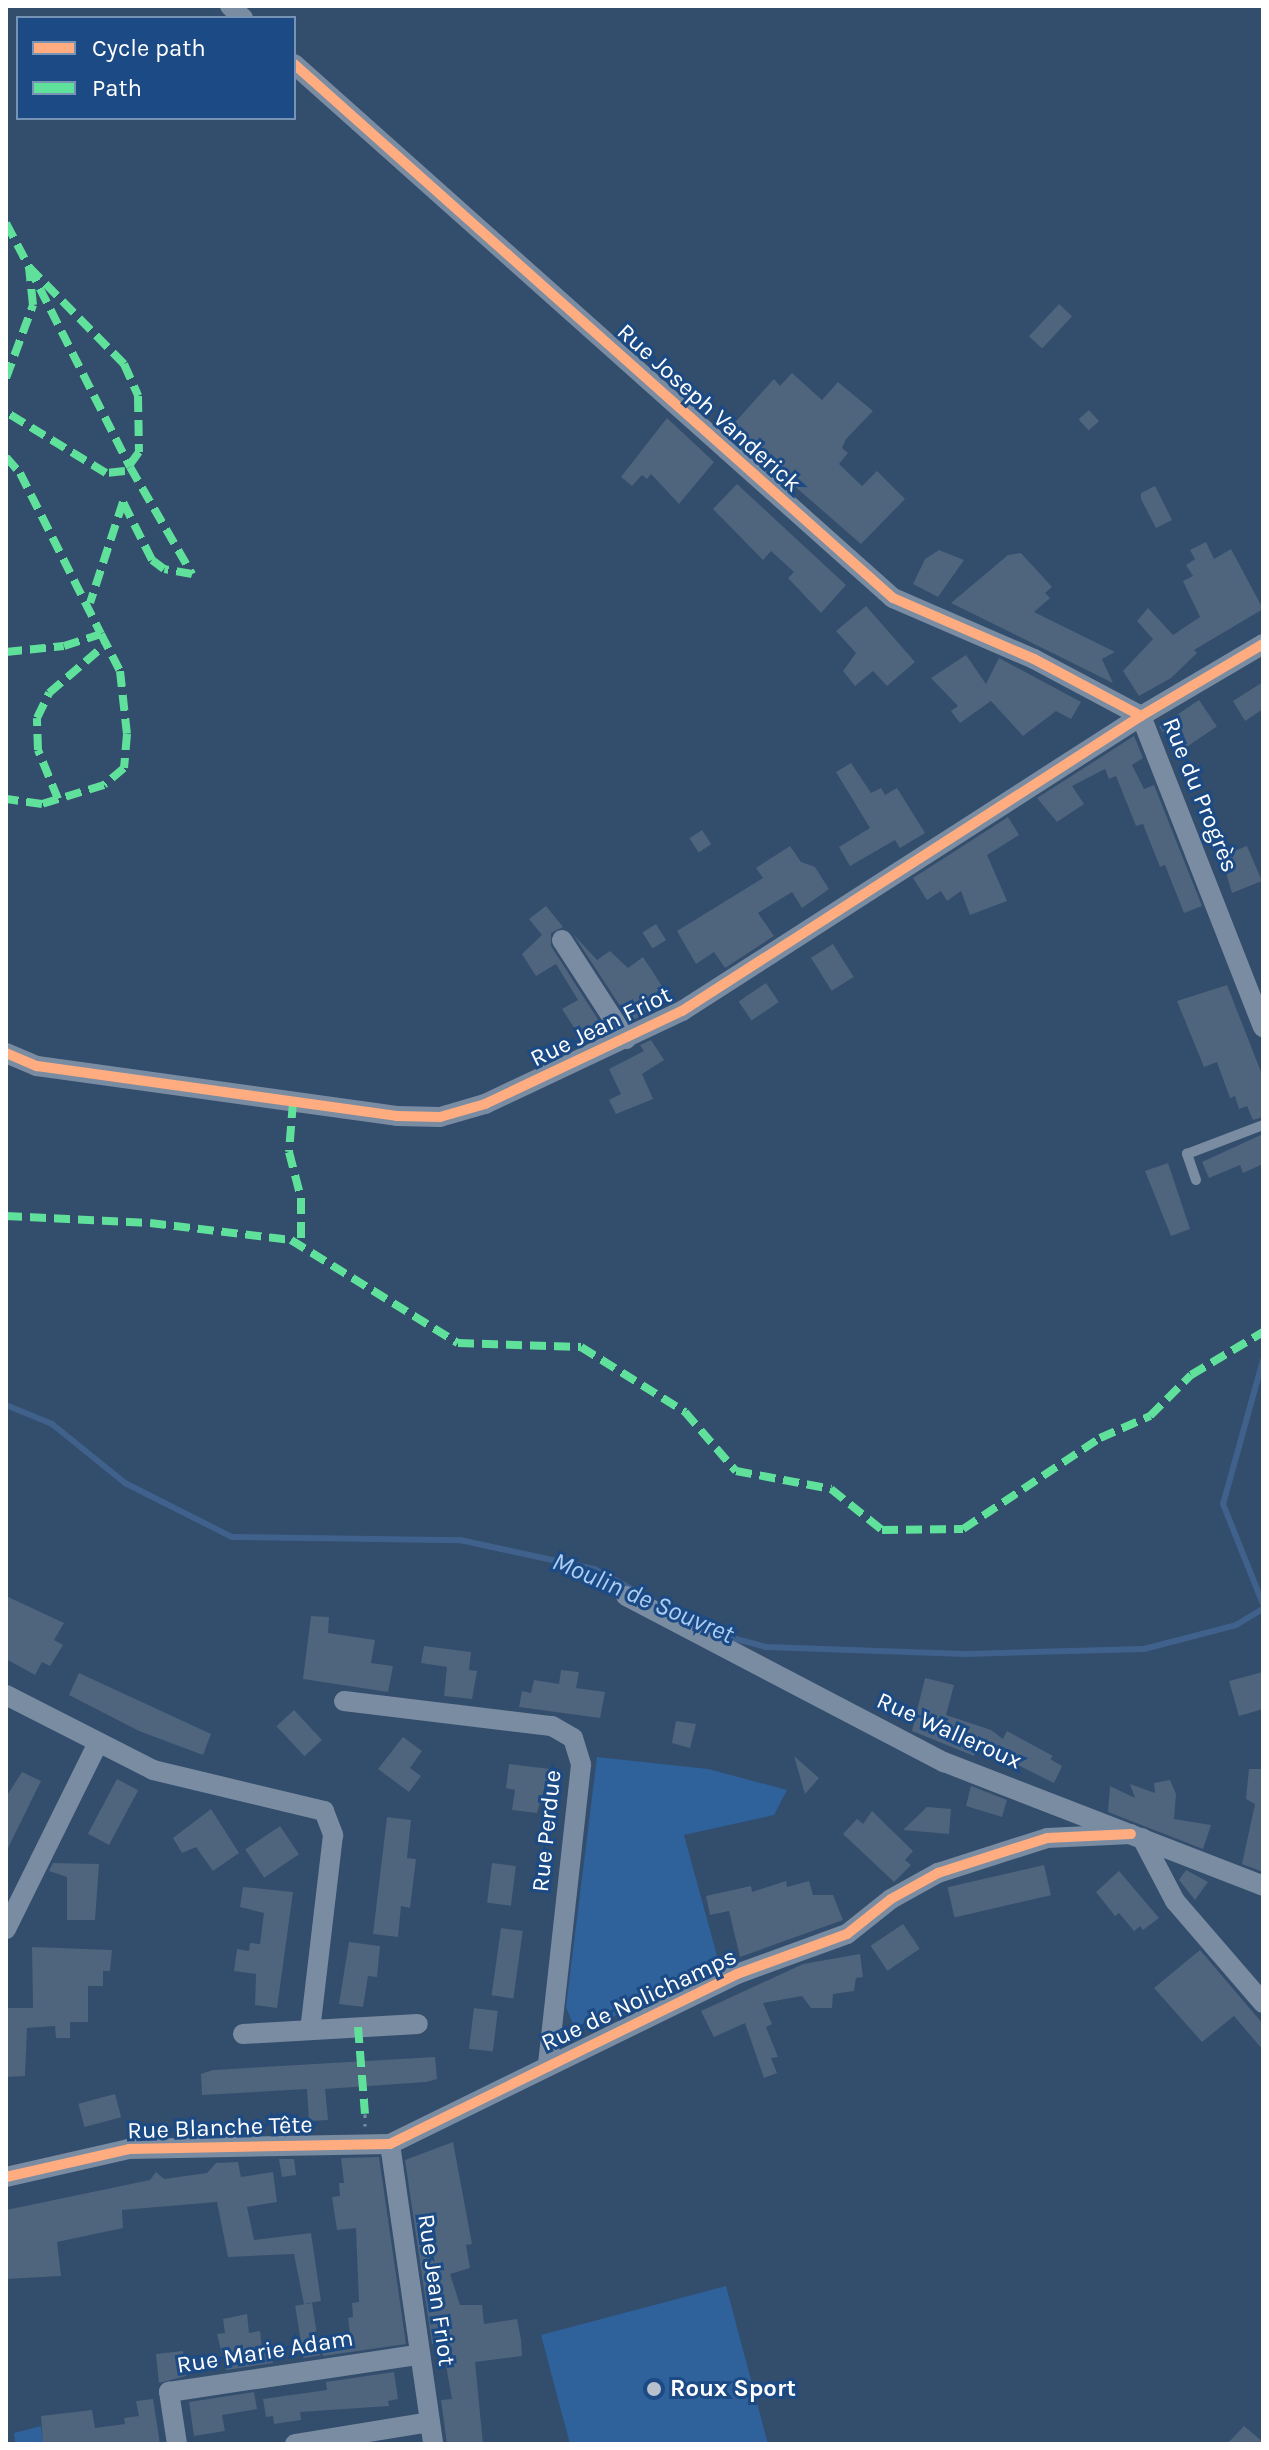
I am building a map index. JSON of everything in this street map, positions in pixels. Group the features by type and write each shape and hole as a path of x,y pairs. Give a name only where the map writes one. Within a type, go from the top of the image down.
{"street":[{"name":"Rue Joseph Vanderick","path":"296,66 893,598 1034,659 1141,716"},
{"name":"Rue Jean Friot","path":"6,1053 37,1066 397,1116 440,1117 485,1104 682,1011 1141,716 1263,644"},
{"name":"Rue du Progrès","path":"1141,716 1263,1027"},
{"name":"Rue Jean Friot","path":"562,940 626,1039"},
{"name":"Rue Walleroux","path":"626,1596 944,1762 1263,1886"},
{"path":"6,1695 97,1745 186,1782 303,1802 324,1811 333,1835 310,2030"},
{"name":"Rue Perdue","path":"344,1701 552,1726 573,1738 581,1765 548,2066"},
{"path":"6,1929 97,1745"},
{"path":"1136,1836 1175,1901 1263,2003"},
{"name":"Rue de Nolichamps","path":"390,2144 737,1974 847,1934 891,1899 938,1873 1047,1838 1136,1836"},
{"path":"243,2034 418,2024"},
{"name":"Rue Jean Friot","path":"390,2144 433,2444"},
{"name":"Rue Blanche Tête","path":"6,2177 129,2149 390,2144"},
{"name":"Rue Marie Adam","path":"177,2444 169,2392 418,2355"},
{"path":"295,2444 429,2422"}],"lane":[{"path":"1196,1180 1187,1154 1263,1125"}],"path":[{"path":"365,2114 365,2127"}],"shaded area":[{"path":"597,1757 708,1769 787,1790 774,1815 684,1835 719,1963 591,2028 573,2024 566,2007"},
{"name":"Roux Sport","path":"726,2286 768,2444 570,2444 541,2335"},
{"path":"41,2426 43,2442 15,2444 14,2433"}],"building":[{"path":"1059,304 1072,316 1042,348 1029,336"},
{"path":"792,373 822,400 838,382 873,411 846,439 842,448 848,453 839,464 862,486 877,471 905,499 861,544 729,429 774,379 780,386"},
{"path":"1089,410 1099,421 1089,431 1079,419"},
{"path":"667,418 714,462 679,504 651,474 647,479 642,475 632,486 621,477"},
{"path":"737,484 846,585 821,613 788,578 794,572 771,551 763,560 713,509"},
{"path":"1155,486 1172,520 1156,528 1141,499 1141,493"},
{"path":"1206,542 1214,559 1231,549 1263,609 1194,650 1197,653 1171,678 1139,696 1123,671 1153,639 1137,621 1148,608 1173,635 1200,617 1183,581 1193,576 1186,565 1195,559 1190,550"},
{"path":"939,550 964,560 938,597 913,584 925,559"},
{"path":"1021,553 1052,587 1045,593 1050,598 1034,612 1115,652 1102,659 1113,683 951,603 1008,555"},
{"path":"866,606 915,662 887,686 873,671 855,686 843,671 856,653 836,631"},
{"path":"966,655 986,684 999,658 1081,702 1071,719 1056,711 1023,736 991,701 960,723 951,711 958,706 931,678"},
{"path":"1263,682 1263,709 1245,721 1233,701"},
{"path":"1199,700 1217,727 1177,753 1159,727"},
{"path":"1134,736 1143,758 1132,765 1144,789 1154,785 1202,906 1184,913 1165,865 1160,867 1143,824 1136,826 1116,776 1109,779 1105,769 1072,786 1084,804 1057,822 1037,798"},
{"path":"851,763 871,793 881,788 885,795 897,788 925,833 900,848 895,840 850,866 839,847 870,828 836,772"},
{"path":"1008,817 1019,835 987,855 1007,901 970,915 961,891 947,901 941,891 927,900 913,878"},
{"path":"702,830 711,844 699,852 689,838"},
{"path":"790,846 801,862 815,867 829,889 802,908 792,892 758,913 774,936 725,968 714,952 696,964 677,931 763,878 756,868"},
{"path":"1247,846 1262,881 1232,893 1221,856"},
{"path":"546,906 563,927 551,933 551,946 606,1032 584,1043 562,1009 578,1000 556,964 536,976 522,954 542,935 529,919"},
{"path":"656,924 666,940 652,949 642,932"},
{"path":"573,934 597,960 610,951 628,968 643,957 662,986 655,997 661,1006 630,1021"},
{"path":"833,944 854,977 832,991 811,958"},
{"path":"766,983 779,1002 752,1021 739,1001"},
{"path":"1227,985 1263,1077 1263,1117 1253,1120 1247,1106 1239,1109 1235,1096 1230,1098 1217,1062 1204,1067 1177,1001"},
{"path":"651,1040 664,1060 642,1074 653,1099 616,1114 609,1100 621,1094 609,1069 644,1051 640,1045"},
{"path":"1263,1134 1263,1164 1243,1173 1240,1165 1209,1178 1202,1162"},
{"path":"1168,1163 1190,1229 1171,1236 1145,1171"},
{"path":"6,1596 64,1623 54,1640 63,1645 50,1666 42,1662 35,1675 6,1659"},
{"path":"311,1616 329,1617 328,1633 375,1640 371,1663 393,1666 388,1692 303,1679"},
{"path":"424,1646 471,1652 469,1670 477,1671 472,1699 444,1696 447,1667 421,1663"},
{"path":"561,1670 579,1672 576,1688 605,1692 600,1718 519,1707 522,1691 531,1693 534,1680 559,1684"},
{"path":"1263,1672 1263,1709 1239,1716 1229,1681"},
{"path":"79,1673 211,1734 203,1755 139,1731 69,1695"},
{"path":"925,1678 954,1685 946,1715 991,1730 1003,1739 1007,1731 1053,1756 1050,1759 1062,1766 1054,1783 978,1745 974,1756 912,1731"},
{"path":"294,1710 322,1740 304,1756 276,1726"},
{"path":"676,1721 696,1724 690,1748 672,1743"},
{"path":"403,1737 422,1751 410,1768 421,1776 409,1792 378,1769"},
{"path":"794,1756 819,1778 805,1794"},
{"path":"509,1764 550,1769 537,1813 512,1810 515,1790 506,1788"},
{"path":"1249,1769 1263,1769 1263,1872 1242,1864 1255,1804 1246,1799"},
{"path":"22,1772 41,1781 6,1852 6,1797"},
{"path":"117,1779 138,1790 109,1845 88,1834"},
{"path":"1170,1780 1176,1794 1174,1819 1211,1825 1203,1849 1108,1812 1110,1786 1135,1798 1130,1784 1155,1793 1154,1783"},
{"path":"971,1786 1007,1800 1002,1817 966,1806"},
{"path":"927,1807 951,1809 949,1834 903,1830"},
{"path":"211,1809 239,1853 213,1871 196,1847 182,1853 173,1838"},
{"path":"872,1811 913,1851 905,1860 911,1865 894,1882 843,1834 857,1819 863,1824"},
{"path":"387,1817 411,1820 407,1858 416,1859 410,1908 401,1906 398,1937 373,1934"},
{"path":"280,1826 299,1854 264,1878 245,1849"},
{"path":"53,1863 99,1864 95,1920 67,1920 67,1877 49,1871"},
{"path":"492,1863 516,1866 511,1906 487,1903"},
{"path":"1044,1865 1051,1895 955,1917 948,1887"},
{"path":"1186,1870 1208,1882 1195,1900 1179,1880"},
{"path":"1119,1871 1159,1918 1143,1930 1140,1926 1134,1931 1119,1913 1115,1916 1096,1892"},
{"path":"786,1881 787,1887 809,1881 813,1895 833,1895 843,1920 740,1957 729,1911 710,1915 706,1896 751,1886 752,1892"},
{"path":"243,1887 293,1892 277,2008 255,2005 256,1974 234,1971 237,1949 249,1951 250,1943 260,1944 264,1913 240,1907"},
{"path":"903,1924 920,1949 887,1971 871,1946"},
{"path":"501,1928 523,1931 513,1998 492,1995"},
{"path":"349,1942 380,1946 377,1977 368,1976 363,2007 339,2004"},
{"path":"32,1947 112,1950 110,1971 103,1971 103,1986 88,1986 88,2022 70,2022 70,2038 56,2038 55,2026 27,2028 25,2076 6,2077 6,2008 33,2008"},
{"path":"1200,1950 1263,2024 1263,2050 1234,2016 1202,2042 1154,1988"},
{"path":"860,1954 863,1977 856,1978 854,1991 833,1994 832,2008 811,2008 802,1996 763,2003 772,2024 766,2027 778,2057 771,2058 777,2073 764,2078 745,2023 714,2037 701,2011 803,1964"},
{"path":"474,2008 498,2011 493,2052 469,2049"},
{"path":"435,2057 437,2079 325,2089 328,2120 309,2121 307,2089 202,2095 201,2074 213,2070"},
{"path":"115,2094 121,2117 85,2127 78,2104"},
{"path":"453,2142 472,2244 466,2245 470,2268 450,2274 460,2305 482,2305 484,2324 517,2319 521,2340 522,2356 475,2362 483,2444 447,2444 441,2400 452,2399 442,2343 432,2344 405,2160"},
{"path":"379,2157 406,2344 323,2356 321,2347 351,2343 348,2318 353,2317 352,2303 359,2302 356,2228 337,2230 332,2197 340,2196 339,2183 344,2183 341,2158"},
{"path":"279,2159 294,2159 296,2175 282,2177"},
{"path":"238,2162 241,2177 273,2172 277,2202 247,2207 254,2240 311,2233 321,2301 304,2304 294,2254 228,2257 217,2202 122,2210 123,2228 57,2242 61,2276 6,2279 6,2210 150,2180 156,2172 164,2179 207,2173 216,2163"},
{"path":"312,2303 320,2355 304,2358 295,2306"},
{"path":"247,2314 249,2333 260,2331 262,2350 271,2349 273,2363 226,2370 217,2334 225,2333 223,2319"},
{"path":"183,2351 186,2376 159,2383 156,2354"},
{"path":"394,2372 398,2399 388,2401 389,2406 300,2412 301,2420 274,2424 273,2416 266,2417 263,2399 327,2390 326,2382"},
{"path":"254,2392 257,2409 222,2415 225,2431 194,2436 189,2402"},
{"path":"153,2399 160,2444 43,2444 41,2416 92,2410 95,2428 125,2424 124,2418 139,2416 136,2401"},
{"path":"1244,2426 1263,2442 1263,2444 1227,2444"}],"waterway":[{"name":"Moulin de Souvret","path":"1263,1360 1223,1504 1263,1604"},
{"name":"Moulin de Souvret","path":"6,1405 52,1424 125,1483 232,1537 460,1540 594,1569 651,1599"},
{"name":"Moulin de Souvret","path":"721,1635 766,1647 965,1654 1144,1649 1236,1625 1263,1609"}],"marked path":[{"path":"6,223 29,267 124,364 138,396 139,452 125,471 106,473 6,412"},
{"path":"6,378 33,305 29,267 130,467 192,574 164,569 152,560 123,502 90,603"},
{"path":"6,457 20,473 101,634"},
{"path":"6,652 64,646 101,634 120,671 127,734 124,768 104,785 42,804 6,799"},
{"path":"58,799 38,750 37,718 49,693 106,644"},
{"path":"293,1102 289,1152 301,1198 301,1246"},
{"path":"6,1216 150,1223 291,1240 458,1343 581,1347 685,1412 736,1471 831,1489 882,1530 963,1529 1100,1438 1150,1416 1191,1375 1263,1332"},
{"path":"358,2027 365,2114"}],"cycle path":[{"path":"296,66 893,598 1034,659 1141,716"},
{"path":"6,1053 37,1066 397,1116 440,1117 485,1104 682,1011 1141,716 1263,644"},
{"path":"6,2177 129,2149 390,2144 737,1974 847,1934 891,1899 938,1873 1047,1838 1131,1834"}],"place":[{"name":"Roux Sport","path":"654,2389"}]}
